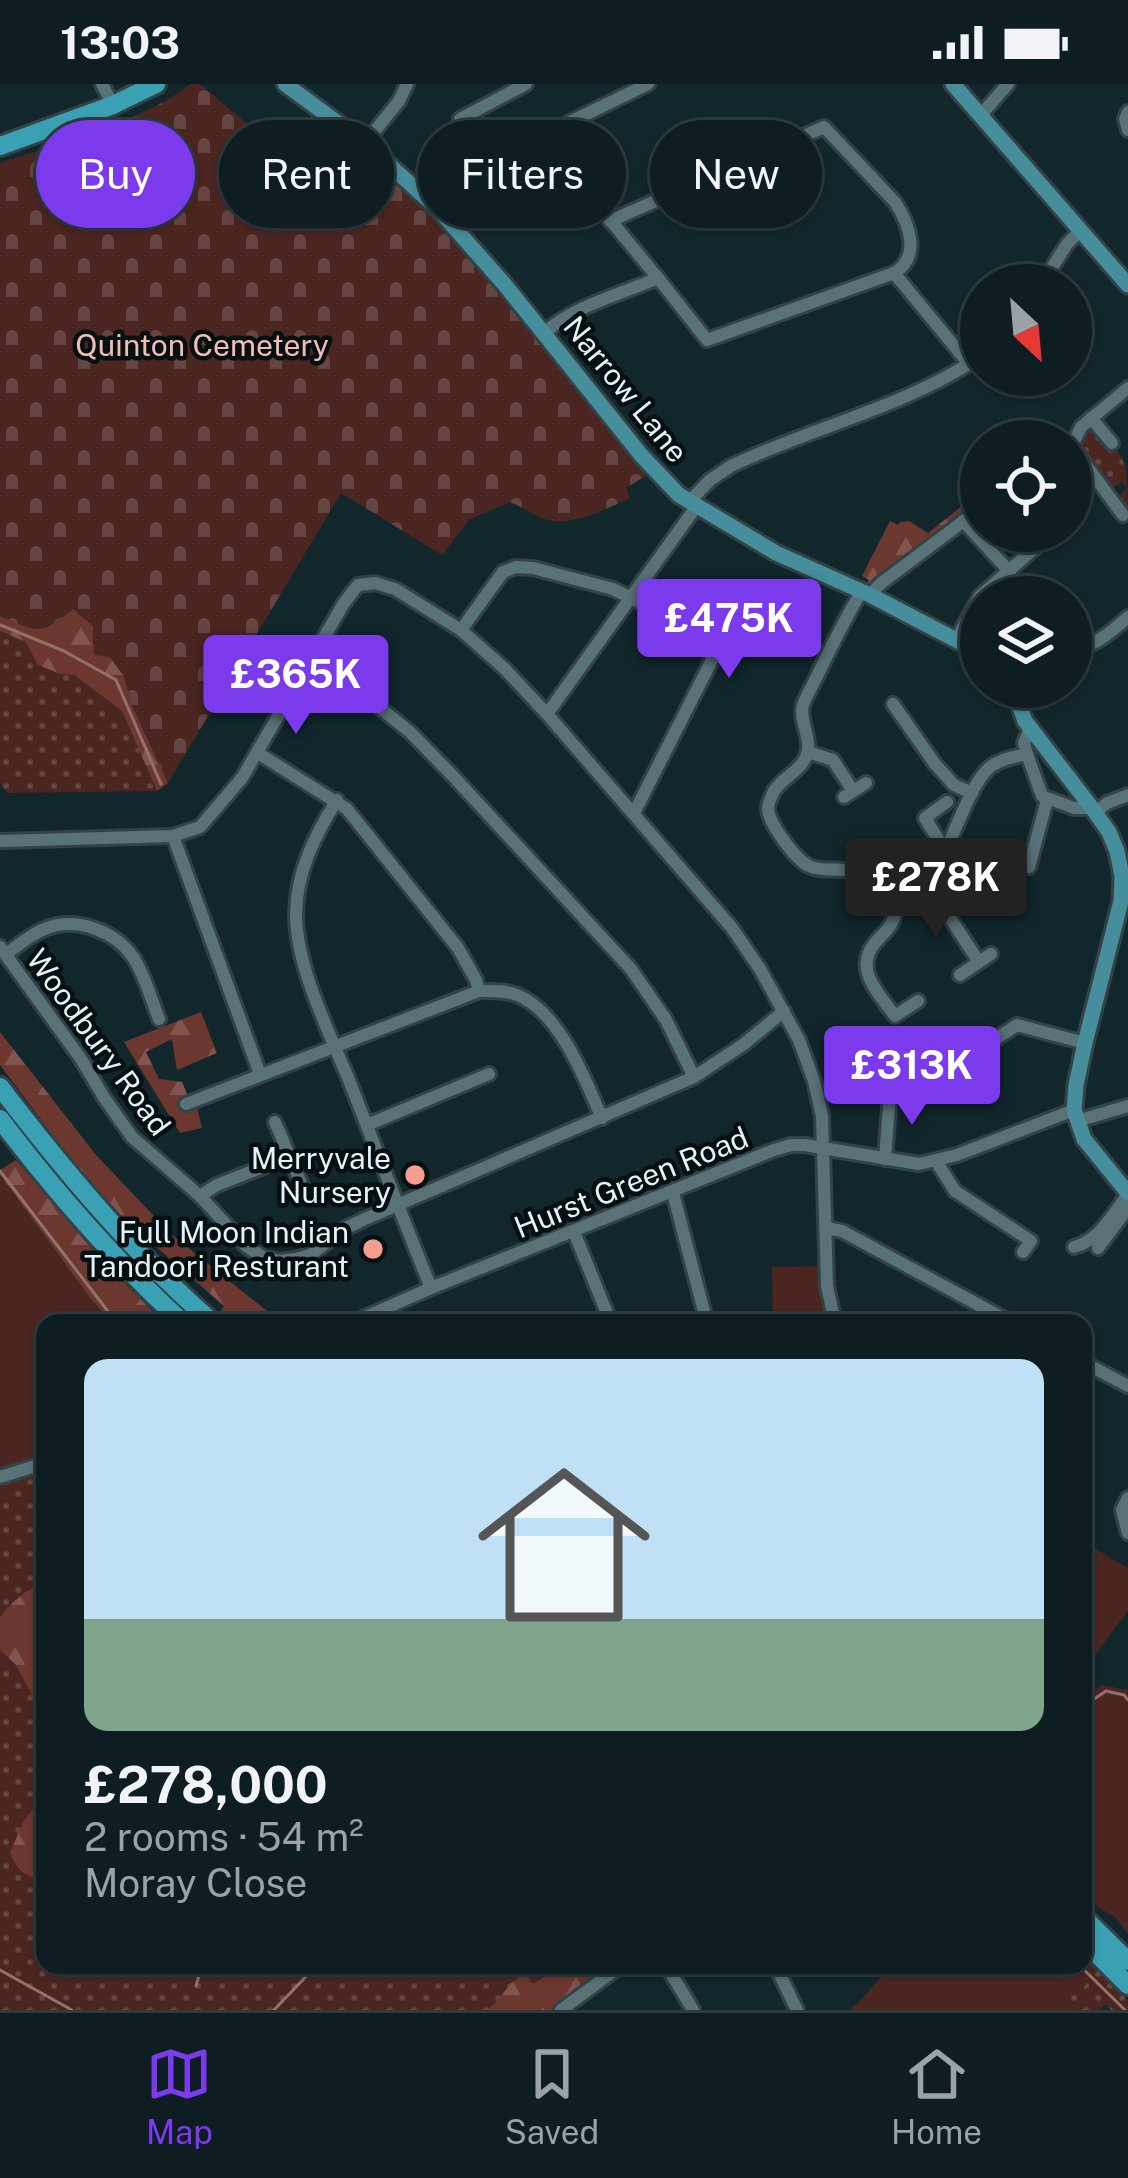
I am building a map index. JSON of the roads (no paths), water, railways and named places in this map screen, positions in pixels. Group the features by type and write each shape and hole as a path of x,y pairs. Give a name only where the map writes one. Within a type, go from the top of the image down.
{"highway":[{"path":"0,146 113,105 156,84"},
{"path":"0,1087 116,1229 205,1314"},
{"path":"0,1119 100,1241 174,1314"},
{"path":"1092,1926 1128,1961"},
{"path":"1092,1949 1128,1985"}],"main road":[{"name":"Narrow Lane","path":"285,84 334,120"},
{"path":"953,84 1124,275"},
{"name":"Narrow Lane","path":"394,169 438,208 641,455 693,505 776,553 960,640"},
{"path":"1022,708 1030,728 1094,811 1117,851 1125,892 1121,930 1085,1043 1075,1115 1084,1138 1128,1194"}],"street":[{"path":"102,84 113,105"},
{"path":"384,120 407,84"},
{"path":"460,118 526,84"},
{"path":"574,120 648,84"},
{"path":"980,116 1008,84"},
{"path":"1128,112 1124,119 1128,130"},
{"path":"616,228 707,340 893,273 910,256 903,215 822,128"},
{"path":"1054,264 1080,231"},
{"path":"893,273 960,344"},
{"path":"544,333 579,308 658,278"},
{"path":"547,714 710,480 731,466 857,416 960,367"},
{"path":"1112,443 1091,418 1128,388"},
{"path":"1092,475 1123,515"},
{"path":"1109,499 1123,486"},
{"path":"960,523 866,593 837,635 802,709 805,760 776,788 768,808 774,827 807,865 849,871 862,880 873,898 896,909 914,903 927,890 987,769 1027,754"},
{"path":"992,552 1010,572"},
{"path":"957,638 980,596 1032,552"},
{"path":"461,630 502,572 516,567 613,589 709,638 712,661 634,813"},
{"path":"0,841 173,836 200,827 222,805 258,753 358,585 375,583 394,590 461,630 505,670 634,813 760,969 799,1040 822,1116 827,1286 833,1314"},
{"path":"1092,645 1128,617"},
{"path":"305,673 374,703 452,775 631,969 666,1020 694,1077"},
{"path":"893,704 935,764 954,785 972,793"},
{"path":"1030,728 1024,743 1047,800 1094,811 1128,795"},
{"path":"808,752 833,760 854,790"},
{"path":"258,753 337,800 362,825 458,948 479,991"},
{"path":"337,800 311,846 300,878 296,916 303,961 431,1288"},
{"path":"1029,867 1047,800"},
{"path":"944,849 926,818 947,802"},
{"path":"173,836 260,1074"},
{"path":"927,890 985,958 960,976"},
{"path":"896,909 890,928 868,953 865,968 895,1016 918,1000"},
{"path":"3,950 50,926 81,925 109,934 130,953 159,1019"},
{"name":"Woodbury Road","path":"3,950 132,1137 200,1196 246,1246 261,1257 281,1261 310,1255 346,1228 694,1077 784,1011"},
{"path":"186,1104 479,991 503,991 531,1002 562,1038 602,1118"},
{"path":"137,1009 152,1002"},
{"path":"980,1054 1017,1025 1085,1043"},
{"path":"994,1040 1003,1052"},
{"path":"367,1126 489,1074"},
{"path":"886,1159 890,1094"},
{"name":"Hurst Green Road","path":"372,1314 791,1145 919,1164 1075,1115 1128,1106"},
{"path":"275,1121 306,1195"},
{"path":"200,1196 291,1156"},
{"path":"936,1161 955,1191 1031,1241 1023,1252"},
{"path":"673,1193 705,1314"},
{"path":"1074,1247 1096,1235 1128,1194"},
{"path":"1098,1248 1128,1208"},
{"path":"826,1228 842,1231 995,1314"},
{"path":"574,1232 607,1314"},
{"path":"1092,1367 1128,1386"},
{"path":"0,1477 36,1466"},
{"path":"1128,1498 1122,1510 1128,1533"},
{"path":"561,2010 610,1974"},
{"path":"671,1974 692,2010"},
{"path":"779,1974 797,2010"},
{"path":"579,1996 590,2010"}],"waterway":[{"path":"0,625 64,651 116,680 161,784"},
{"path":"0,1171 110,1314"},
{"path":"1092,1700 1106,1691 1128,1700"},
{"path":"0,1970 72,2010"},
{"path":"196,1986 199,1974"},
{"path":"274,2010 308,1974"},
{"path":"1088,1974 1125,2010"}],"place":[{"name":"Merryvale Nursery","path":"415,1175"},
{"name":"Full Moon Indian Tandoori Resturant","path":"373,1249"}],"park label":[{"name":"Quinton Cemetery","path":"202,345"}]}
